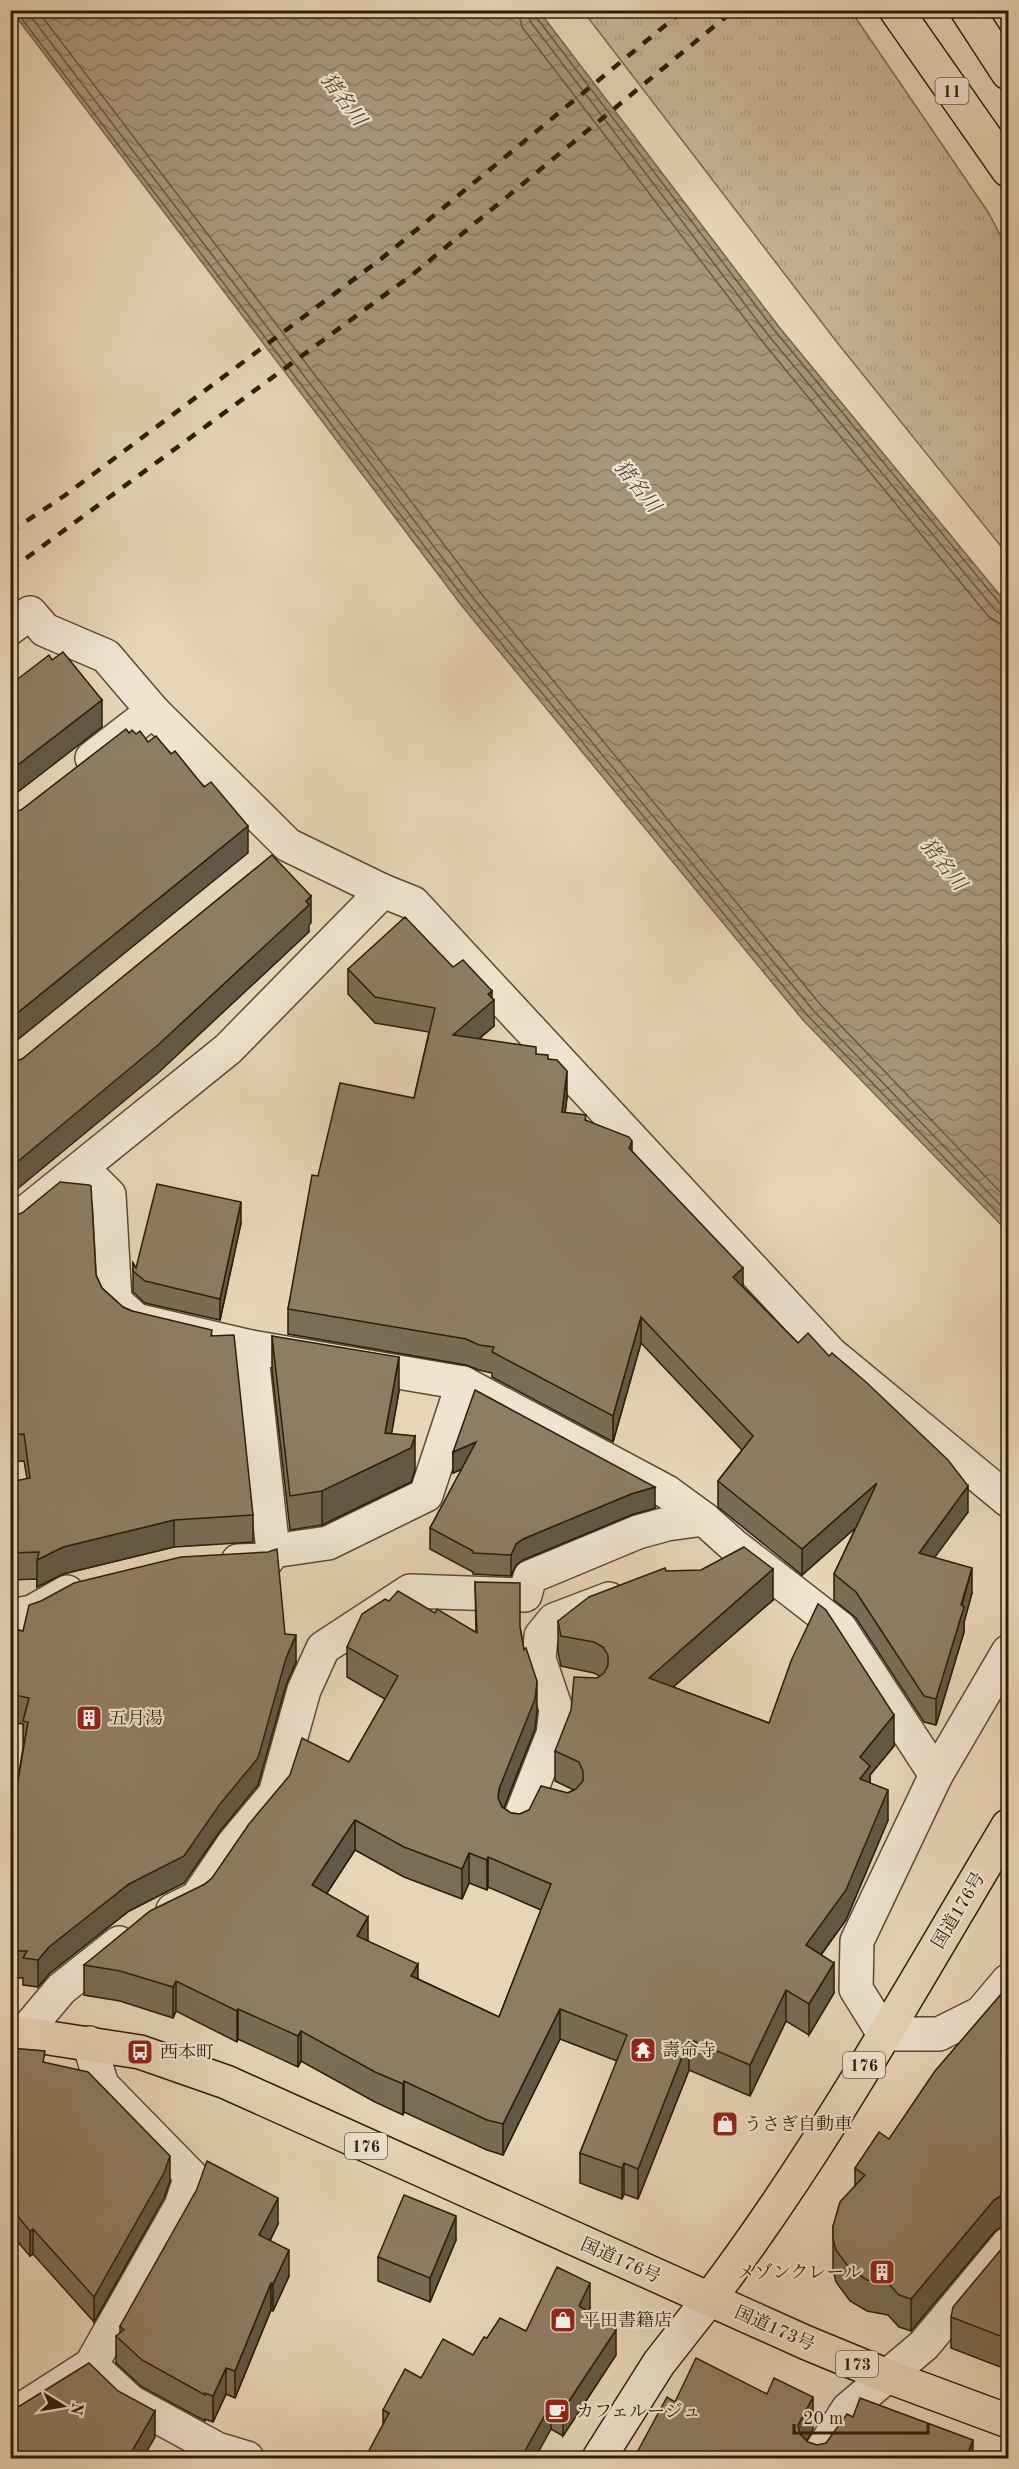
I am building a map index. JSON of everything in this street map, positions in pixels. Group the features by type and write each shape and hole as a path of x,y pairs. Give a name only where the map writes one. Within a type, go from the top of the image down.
{"highway":[{"name":"11","path":"896,10 1008,171"},
{"path":"967,10 1008,73"},
{"name":"国道176号","path":"18,2032 140,2052 226,2082 639,2269 710,2298 760,2231 884,2034 1008,1826"},
{"name":"国道173号","path":"710,2298 887,2376 1008,2421"}],"street":[{"path":"976,10 1008,54"},
{"path":"10,628 30,613 45,630 106,656 278,852 413,903 831,1354 1008,1500"},
{"path":"67,777 153,711"},
{"path":"10,1225 228,1049 383,891"},
{"path":"82,1168 109,1195 115,1301 136,1320 251,1347 463,1383 667,1492 704,1519 725,1554 840,1628 936,1775"},
{"path":"211,1563 267,1560 273,1551 251,1347"},
{"path":"273,1551 328,1543 426,1495 463,1383"},
{"path":"18,2032 61,1989 145,1924 197,1898 234,1843 275,1794 304,1690 323,1648 410,1591 525,1595 530,1577 638,1532 667,1524 704,1519"},
{"path":"10,1616 32,1612 67,1592 100,1584"},
{"path":"517,1826 543,1797 556,1709 564,1686 539,1659 541,1636 554,1620 641,1588"},
{"path":"1008,1652 936,1775 857,1941 856,1989 884,2034 939,2034 981,2013 1008,1981"},
{"path":"10,2417 91,2365 181,2206 191,2176 102,2085 89,2043"},
{"path":"817,2458 848,2409 924,2344 1008,2244"},
{"path":"599,2458 659,2363 710,2298"},
{"path":"91,2365 131,2402 225,2455"}],"green space":[{"path":"583,11 851,11 988,212 1008,250 1008,555 836,341"}],"water":[{"name":"猪名川","path":"11,10 539,11 779,327 1008,605 1008,1232 803,1020 462,606"}],"building":[{"path":"63,652 102,700 10,771 10,685 49,655 52,660"},
{"path":"126,729 129,733 132,730 136,734 140,731 148,742 156,736 171,754 175,751 204,787 211,782 248,826 10,1019 10,813 21,810"},
{"path":"272,855 311,896 306,901 309,905 158,1045 10,1168 10,1062 22,1059"},
{"path":"405,917 453,967 463,960 492,991 488,994 494,1000 453,1035 536,1047 536,1054 548,1055 548,1059 557,1060 567,1071 562,1112 586,1115 585,1120 629,1137 632,1141 629,1148 743,1268 733,1277 798,1343 808,1333 829,1356 832,1353 866,1382 948,1460 968,1486 919,1553 972,1568 961,1605 964,1607 936,1699 924,1696 856,1592 834,1574 877,1483 802,1549 718,1481 753,1436 641,1317 613,1416 492,1352 494,1347 479,1345 466,1339 288,1309 312,1175 318,1176 340,1083 414,1098 435,1008 375,997 348,969"},
{"path":"60,1182 91,1186 96,1275 102,1288 123,1307 212,1330 211,1336 234,1335 253,1515 174,1520 63,1547 37,1560 39,1552 10,1553 10,1482 30,1478 24,1434 10,1435 10,1277 15,1277 10,1272 10,1216 22,1213"},
{"path":"157,1184 241,1202 220,1299 145,1281 133,1271 133,1263 136,1268"},
{"path":"272,1336 399,1357 385,1433 415,1436 411,1448 322,1491 290,1496"},
{"path":"475,1390 655,1487 631,1494 523,1539 516,1544 511,1555 473,1553 430,1528 476,1442 453,1452"},
{"path":"744,1547 773,1569 649,1678 769,1723 791,1661 818,1604 826,1610 894,1715 860,1757 870,1766 860,1779 888,1790 846,1890 806,1945 834,1963 809,2004 786,1990 750,2065 689,2039 638,2169 624,2163 622,2168 580,2153 627,2035 560,2009 503,2124 487,2120 404,2081 403,2084 375,2072 301,2031 298,2036 238,2009 237,2011 176,1981 173,1987 120,1971 84,1965 150,1911 205,1884 212,1878 249,1824 290,1775 302,1738 349,1762 398,1676 347,1647 362,1614 385,1599 389,1601 398,1591 435,1613 437,1609 477,1633 475,1582 520,1583 520,1627 524,1650 526,1648 537,1681 535,1699 499,1789 498,1798 502,1807 511,1813 520,1814 529,1810 541,1786 568,1793 576,1789 583,1781 583,1771 579,1762 555,1751 571,1710 574,1677 597,1678 604,1673 608,1665 608,1655 603,1647 594,1642 561,1636 558,1621 589,1597 665,1568 666,1571 701,1570","holes":["355,1820 404,1847 462,1869 469,1853 487,1860 488,1857 551,1884 499,2017 411,1976 418,1964 357,1936 368,1917 312,1885"]},
{"path":"277,1549 285,1634 296,1635 286,1658 258,1758 220,1804 184,1856 129,1884 49,1947 38,1960 23,1958 27,1951 10,1951 10,1797 15,1798 28,1722 23,1721 29,1698 10,1694 10,1628 23,1631 29,1605 74,1583 181,1557 268,1552"},
{"path":"1008,1986 1008,2194 994,2200 911,2299 899,2295 888,2283 867,2280 850,2269 836,2250 833,2226 840,2202 865,2175 855,2168 879,2132 889,2139 935,2071"},
{"path":"10,2048 45,2051 43,2062 88,2072 170,2156 164,2173 94,2297 33,2229 30,2231 10,2207"},
{"path":"207,2161 278,2198 259,2235 289,2250 273,2284 271,2283 235,2371 226,2368 213,2396 205,2393 205,2395 142,2360 116,2336 124,2330 120,2326 197,2189"},
{"path":"404,2195 456,2216 430,2278 378,2257"},
{"path":"1008,2241 1008,2339 951,2317 953,2307"},
{"path":"557,2267 590,2283 579,2306 616,2330 563,2410 551,2404 521,2458 365,2458 389,2413 383,2410 405,2369 421,2378 443,2339 473,2355 500,2318 526,2331"},
{"path":"696,2358 767,2394 774,2378 813,2397 798,2425 800,2434 808,2442 817,2445 826,2443 847,2414 853,2417 860,2398 973,2440 966,2458 634,2458 667,2397 675,2402"},
{"path":"89,2363 118,2391 155,2411 128,2458 10,2458 10,2412"}],"railway":[{"path":"10,532 64,496 381,259 684,10"},
{"path":"10,570 412,275 734,10"}],"place":[{"name":"五月湯","path":"89,1718"},
{"name":"壽命寺","path":"643,2050"},
{"name":"西本町","path":"140,2052"},
{"name":"うさぎ自動車","path":"725,2124"},
{"name":"メゾンクレール","path":"882,2272"},
{"name":"平田書籍店","path":"563,2320"},
{"name":"カフェルージュ","path":"557,2411"}]}
